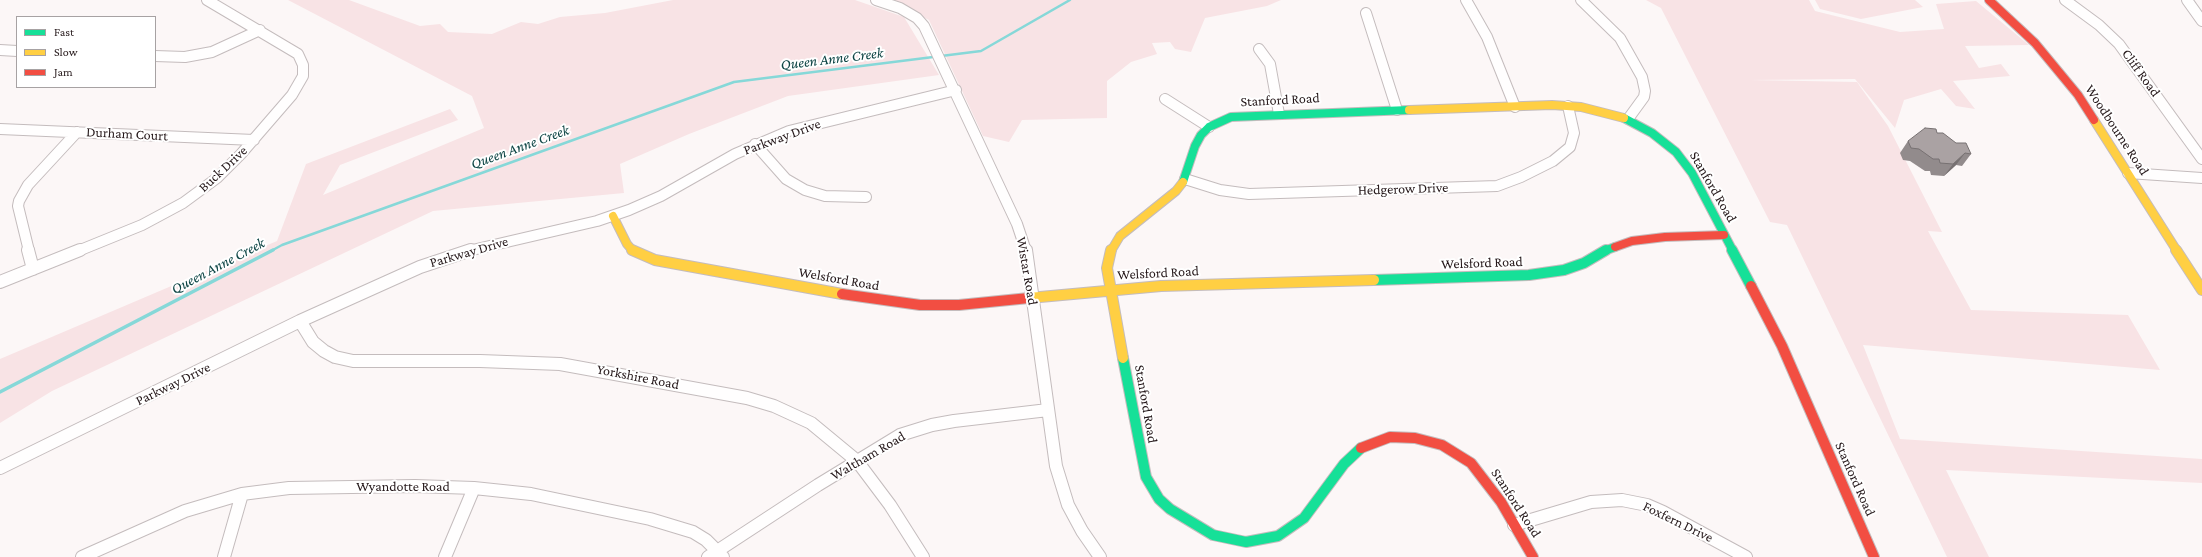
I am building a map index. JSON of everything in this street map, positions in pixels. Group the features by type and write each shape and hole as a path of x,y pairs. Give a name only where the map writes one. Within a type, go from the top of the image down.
{"street":[{"name":"Buck Drive","path":"0,282 164,215 208,186 254,140 292,95 303,76 303,64 298,54 260,30 207,0"},
{"name":"Wistar Road","path":"876,0 893,5 917,18 924,26 956,90 1017,224 1024,243 1033,298 1056,466 1063,492 1082,531 1100,557"},
{"path":"1466,0 1487,37 1515,107"},
{"path":"1581,0 1620,38 1642,77 1645,91 1644,97 1628,120"},
{"name":"Woodbourne Road","path":"1989,0 2017,25 2059,70 2089,111 2202,290"},
{"name":"Cliff Road","path":"2065,0 2099,25 2119,44 2202,159"},
{"path":"2187,0 2202,21"},
{"path":"1366,13 1397,110"},
{"path":"156,56 185,57 212,52 226,47 260,30"},
{"path":"1259,49 1270,64 1279,114"},
{"path":"0,50 16,51"},
{"name":"Parkway Drive","path":"0,468 300,321 385,281 437,260 479,247 564,229 613,216 660,196 755,144 809,125 956,90"},
{"path":"1165,99 1209,127"},
{"name":"Stanford Road","path":"1533,557 1485,478 1465,458 1435,443 1400,437 1372,442 1355,452 1304,518 1278,536 1264,540 1246,542 1213,535 1196,527 1170,509 1159,499 1146,477 1107,268 1114,245 1127,229 1167,200 1185,179 1195,146 1201,135 1209,127 1231,117 1279,114 1568,106 1588,108 1628,120 1663,140 1684,160 1782,346 1874,557"},
{"name":"Hedgerow Drive","path":"1185,179 1220,190 1249,194 1497,186 1521,177 1553,161 1566,151 1573,141 1574,133 1568,106"},
{"name":"Durham Court","path":"0,129 254,140"},
{"path":"33,269 18,206 19,201 28,185 77,132"},
{"path":"755,144 786,179 805,190 825,196 866,197"},
{"path":"2128,173 2202,178"},
{"name":"Welsford Road","path":"613,216 627,244 633,251 655,260 892,302 920,305 959,305 1161,286 1529,275 1564,270 1584,263 1605,250 1632,241 1665,237 1724,235"},
{"name":"Yorkshire Road","path":"300,321 313,342 324,352 335,357 353,360 480,361 560,364 607,370 747,398 774,406 812,423 832,438 857,461 890,505 923,557"},
{"name":"Waltham Road","path":"716,555 882,444 913,430 954,421 1048,410"},
{"name":"Wyandotte Road","path":"82,557 185,511 242,494 289,488 415,486 474,488 532,494 650,519 693,532 706,540 716,555"},
{"path":"444,557 474,488"},
{"path":"224,557 242,494"},
{"name":"Foxfern Drive","path":"1514,525 1591,502 1622,500 1647,505 1663,512 1746,557"}],"shaded area":[{"path":"288,0 349,0 420,26 440,24 448,32 492,34 521,22 538,24 560,17 605,13 673,0 855,0 904,17 939,75 788,96 689,134 620,164 624,193 433,211 52,391 0,423 0,359 277,241 306,164 450,109 458,120 340,165 323,195 484,128 472,96"},
{"path":"889,0 1281,0 1267,6 1205,18 1191,52 1175,49 1170,42 1152,43 1157,54 1131,62 1107,81 1107,118 1022,120 1009,142 983,136 929,20"},
{"path":"1646,0 1809,0 1815,11 1900,32 1944,29 1936,4 1976,1 2029,45 1965,46 1979,68 2001,64 2010,76 1953,81 1975,109 1956,106 1941,89 1904,100 1895,128 1855,79 1750,80 1857,82 1888,126 1942,232 1928,231 1971,310 2128,315 2160,370 1863,345 1900,439 2202,459 2202,483 1946,470 1989,557 1947,557 1787,225 1770,222 1661,8"},
{"path":"1815,0 1915,0 1923,7 1861,19 1820,9"}],"building":[{"path":"1925,128 1936,129 1937,133 1943,133 1956,143 1966,143 1971,154 1965,153 1953,164 1940,163 1939,159 1933,159 1919,149 1911,148 1908,141"}],"waterway":[{"name":"Queen Anne Creek","path":"271,251 282,245 734,82 981,51 1070,0"},
{"name":"Queen Anne Creek","path":"0,392 273,250"}],"traffic: fast":[{"path":"1183,182 1195,146 1201,135 1209,127 1231,117 1409,110"},
{"path":"1624,118 1652,133 1676,152 1692,173 1751,286"},
{"path":"1374,280 1529,275 1564,270 1584,263 1605,250 1615,247"},
{"path":"1123,358 1146,477 1159,499 1170,509 1213,535 1246,542 1278,536 1304,518 1344,464 1361,448"}],"traffic: slow":[{"path":"1409,110 1552,105 1581,107 1624,118"},
{"path":"2094,120 2202,290"},
{"path":"1123,358 1107,268 1110,252 1120,236 1176,191 1183,182"},
{"path":"613,216 627,244 633,251 655,260 842,294"},
{"path":"1029,298 1161,286 1374,280"}],"traffic: jam":[{"path":"1989,0 2035,43 2078,95 2094,120"},
{"path":"1615,247 1632,241 1665,237 1724,235"},
{"path":"1751,286 1782,346 1874,557"},
{"path":"842,294 920,305 959,305 1029,298"},
{"path":"1361,448 1390,437 1415,438 1442,445 1471,463 1501,502 1533,557"}]}
